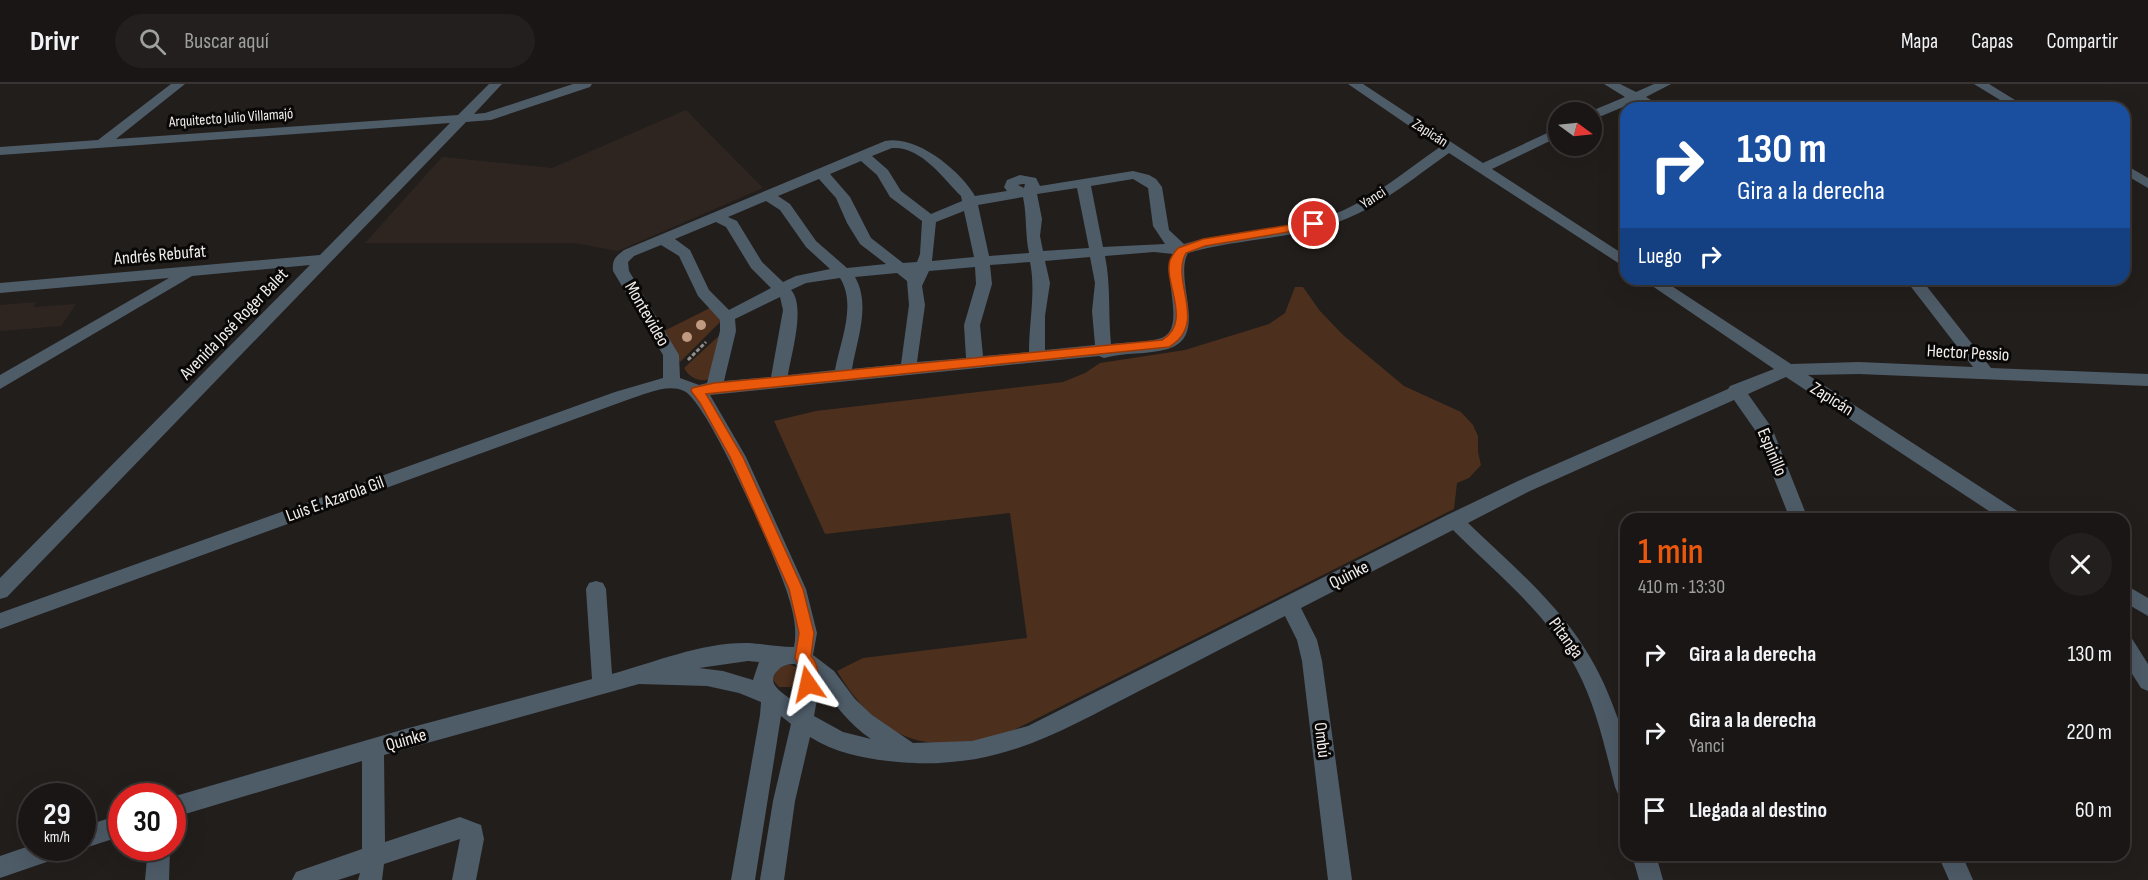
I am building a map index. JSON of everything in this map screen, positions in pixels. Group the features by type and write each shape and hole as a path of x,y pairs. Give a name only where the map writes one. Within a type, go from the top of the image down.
{"street":[{"path":"101,144 179,84"},
{"name":"Avenida José Roger Balet","path":"0,591 496,84"},
{"name":"Arquitecto Julio Villamajó","path":"0,151 486,117 586,84"},
{"name":"Zapicán","path":"1354,84 1620,259"},
{"path":"1611,84 1646,102"},
{"path":"1621,102 1665,84"},
{"path":"1980,84 2012,102"},
{"path":"1602,111 1620,102"},
{"path":"1484,168 1548,137"},
{"path":"661,240 896,143 910,144 920,150 968,195 982,260 983,290 972,331 975,363"},
{"name":"Yanci","path":"1182,250 1203,243 1302,227 1348,214 1450,146"},
{"path":"864,156 883,173 895,194 929,220"},
{"path":"2130,172 2148,184"},
{"path":"821,173 843,197 865,241 884,258 910,273 916,284"},
{"path":"929,220 970,203 1132,175 1147,179 1156,188 1161,228 1165,235 1182,250"},
{"path":"1083,182 1103,283 1100,310 1104,351"},
{"path":"1025,192 1035,219 1033,236 1043,291 1036,316 1037,358"},
{"path":"766,196 781,202 812,246 845,274 852,284 855,302 842,376"},
{"path":"716,217 732,224 756,265 789,297 791,310 778,382"},
{"path":"908,370 917,305 916,284 927,254 929,220"},
{"path":"661,240 670,242 685,252 703,292 731,317"},
{"name":"Montevideo","path":"661,240 629,253 620,261 621,271 671,355 674,368 671,382"},
{"path":"772,880 784,801 802,720 807,633 796,589 736,457 705,400 706,389 731,317 781,288 809,277 1097,251 1154,247 1182,250"},
{"path":"671,382 706,389 1154,347 1174,339 1181,324 1181,305 1175,262 1182,250"},
{"name":"Andrés Rebufat","path":"0,288 324,259"},
{"path":"0,383 190,272"},
{"name":"Zapicán","path":"1659,285 2006,513"},
{"path":"1918,285 1987,374"},
{"name":"Hector Pessio","path":"1786,370 1859,368 2148,380"},
{"name":"Quinke","path":"640,676 682,674 732,683 771,697 826,736 872,749 930,753 969,752 997,746 1034,734 1534,481 1736,390 1786,370"},
{"name":"Luis E. Azarola Gil","path":"0,621 621,396 671,382"},
{"name":"Espinillo","path":"1736,390 1763,428 1797,513"},
{"name":"Pitanga","path":"1454,520 1555,620 1571,641 1594,683 1620,768"},
{"path":"597,590 603,685"},
{"path":"2130,596 2148,608"},
{"name":"Ombú","path":"1290,605 1307,640 1312,661 1340,880"},
{"path":"2130,652 2148,681"},
{"name":"Quinke","path":"186,804 603,685 730,653 761,653 781,657 793,655 806,669"},
{"path":"781,657 771,662 764,671 762,680 764,690 771,697 788,698 803,690 806,669"},
{"path":"806,669 827,677 848,706 864,722 906,751"},
{"path":"743,880 755,802 770,731 771,697"},
{"path":"370,880 374,855 373,749"},
{"path":"304,880 460,828 473,833 464,880"},
{"path":"0,867 18,861"},
{"path":"157,880 158,861"},
{"path":"1646,861 1651,880"},
{"path":"1953,861 1961,880"}],"path":[{"path":"671,382 683,364 731,317"}],"shaded area":[{"path":"686,110 763,188 618,251 574,243 365,243 442,157 552,168"},
{"path":"1295,287 1303,287 1320,311 1343,335 1404,386 1461,412 1473,425 1478,436 1481,465 1469,478 1457,483 1454,509 1010,732 982,740 932,743 910,738 890,728 871,714 853,695 837,671 863,658 1027,638 1010,513 825,534 774,421 816,411 1063,382 1085,373 1100,363 1185,350 1269,324 1285,313"},
{"path":"36,302 33,307 76,304 61,326 0,331 0,305"},
{"path":"712,307 721,321 680,362 664,331"},
{"path":"722,333 709,379 698,380 691,376 684,368"},
{"path":"788,664 799,668 800,678 791,687 779,687 772,679 777,669"}],"building":[{"path":"701,320 705,321 705,329 701,330 697,329 696,325 697,321"},
{"path":"687,332 691,333 691,341 687,342 683,341 682,337 683,333"}],"route":[{"path":"808,684 811,674 809,665 802,658 807,633 796,589 781,551 736,457 705,400 697,391 1154,347 1174,339 1179,332 1182,314 1175,262 1182,250 1203,243 1314,224"}]}
